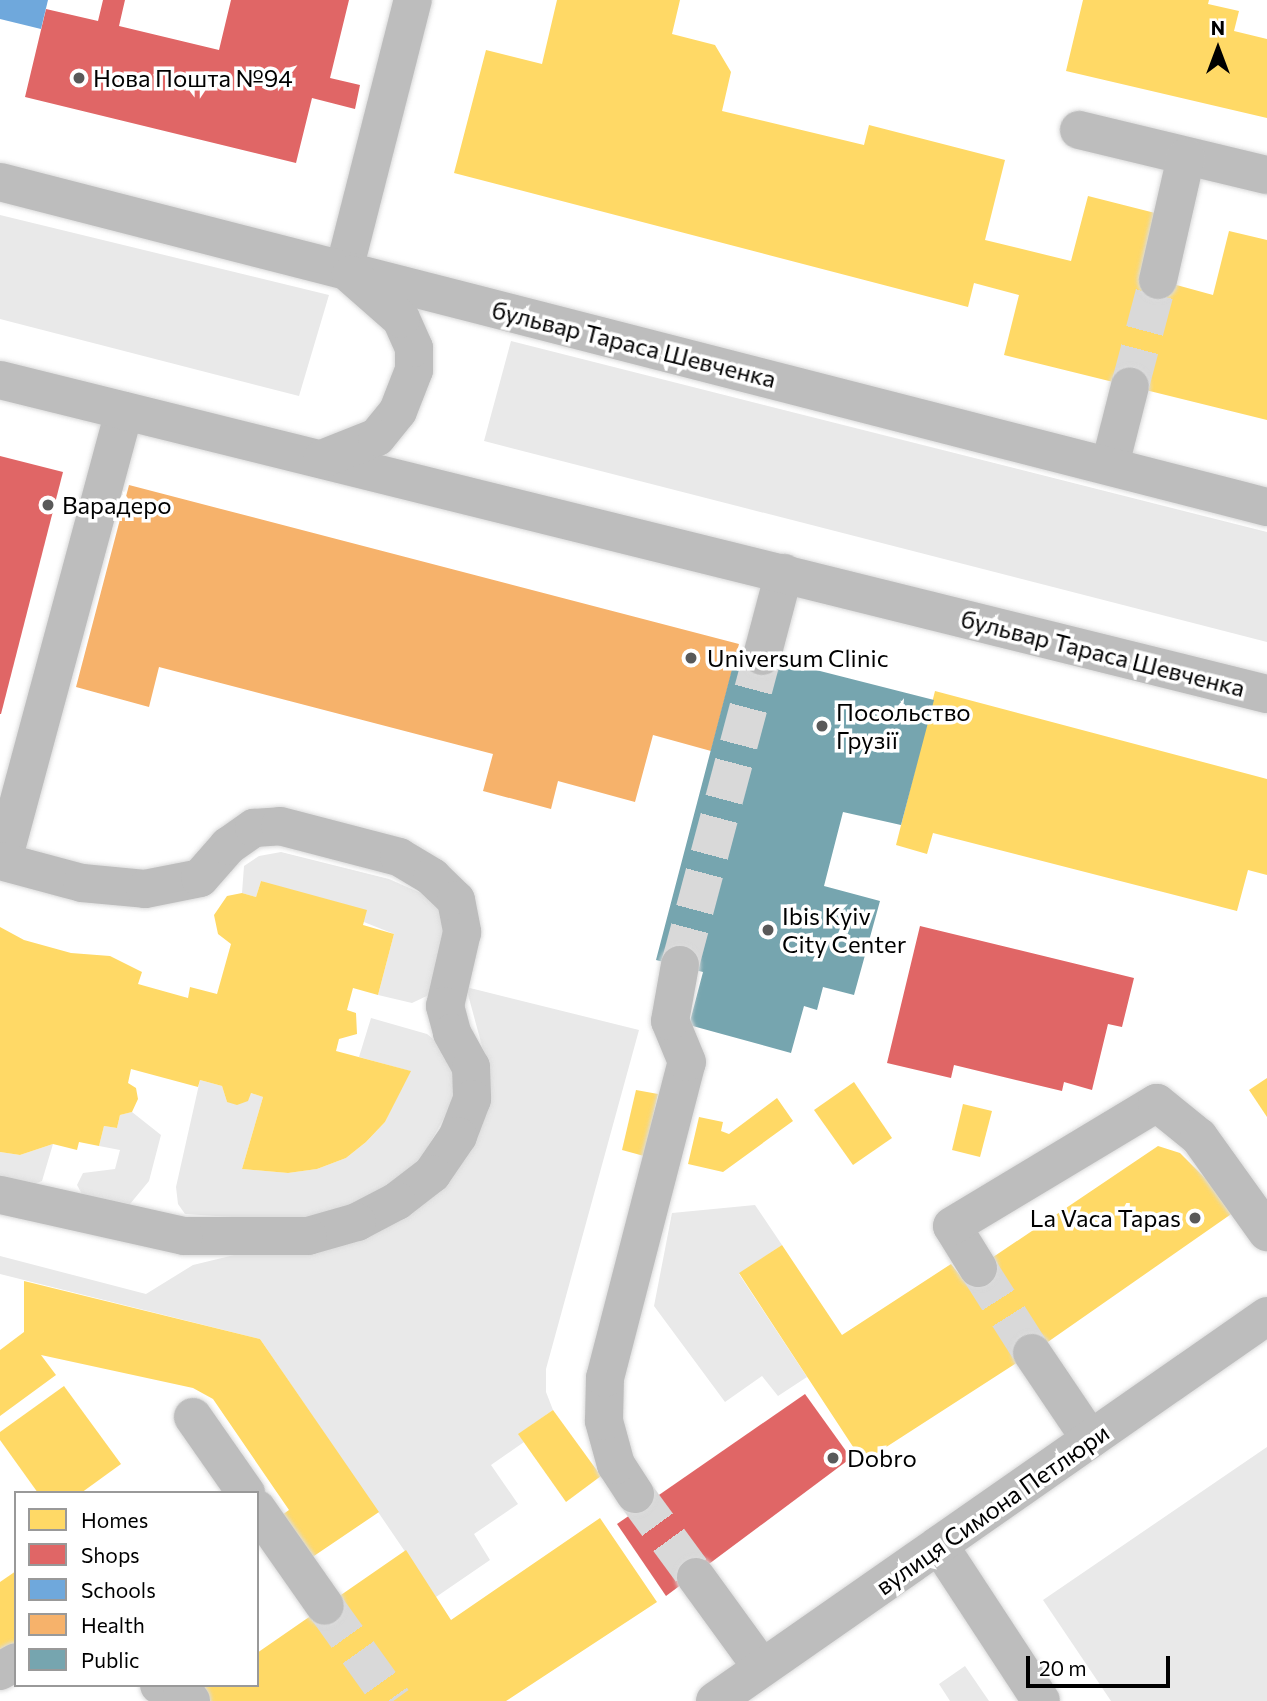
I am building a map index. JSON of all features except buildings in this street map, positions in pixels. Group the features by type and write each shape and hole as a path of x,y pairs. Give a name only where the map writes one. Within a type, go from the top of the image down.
{"main road":[{"path":"322,459 376,437 398,411 414,370 414,348 401,319 344,270 413,0"},
{"path":"1079,130 1267,175"},
{"path":"1158,280 1186,157"},
{"name":"бульвар Тараса Шевченка","path":"0,182 1267,506"},
{"name":"бульвар Тараса Шевченка","path":"0,380 1267,694"},
{"path":"1110,465 1130,386"},
{"path":"0,1195 184,1236 308,1236 357,1222 397,1201 432,1174 458,1136 472,1099 471,1066 452,1033 445,1006 462,932 456,901 432,877 399,857 280,826 254,828 228,846 200,878 145,888 82,883 1,860 124,411"},
{"path":"762,656 784,573"},
{"path":"635,1494 616,1465 604,1421 605,1378 687,1062 670,1021 680,965"},
{"path":"978,1268 952,1226 1157,1103 1199,1137 1267,1232"},
{"name":"вулиця Симона Петлюри","path":"715,1701 1267,1316"},
{"path":"1032,1353 1090,1439"},
{"path":"192,1417 245,1491"},
{"path":"259,1512 325,1606"},
{"path":"939,1545 1041,1701"},
{"path":"696,1577 762,1668"},
{"path":"170,1687 182,1689 191,1701"}],"shaded area":[{"path":"0,215 329,295 299,396 0,319"},
{"path":"511,341 1267,532 1267,642 484,441"},
{"path":"281,852 389,879 423,894 439,909 446,933 431,994 412,1003 378,995 394,934 261,881 256,897 242,893 244,866 259,856"},
{"path":"466,987 639,1030 546,1369 546,1392 553,1410 519,1434 524,1442 491,1465 518,1504 474,1534 490,1560 436,1597 260,1339 0,1274 0,1256 146,1294 193,1265 403,1214 486,1061"},
{"path":"371,1018 427,1034 444,1048 454,1070 456,1096 418,1165 388,1189 311,1222 185,1214 178,1204 176,1187 200,1080 222,1086 227,1102 251,1093 263,1097 242,1169 288,1173 317,1169 346,1158 385,1122 410,1071 359,1057"},
{"path":"132,1112 161,1135 149,1181 130,1204 83,1196 77,1185 83,1173 115,1169 120,1150 99,1146 104,1126 117,1128 120,1115"},
{"path":"53,1144 42,1181 26,1187 0,1181 0,1152 20,1155"},
{"path":"755,1205 782,1245 739,1274 807,1377 778,1396 762,1376 725,1402 654,1306 672,1213"},
{"path":"1267,1447 1267,1701 1111,1701 1043,1600"},
{"path":"965,1666 989,1701 950,1701 939,1684"}],"tunnel":[{"path":"1130,386 1158,280"},
{"path":"680,965 762,656"},
{"path":"978,1268 1032,1353"},
{"path":"635,1494 696,1577"},
{"path":"325,1606 393,1701"}],"place":[{"name":"Нова Пошта №94","path":"79,78"},
{"name":"Варадеро","path":"48,505"},
{"name":"Universum Clinic","path":"691,658"},
{"name":"Посольство Грузії","path":"822,726"},
{"name":"Ibis Kyiv City Center","path":"768,930"},
{"name":"La Vaca Tapas","path":"1195,1218"},
{"name":"Dobro","path":"833,1458"}]}
